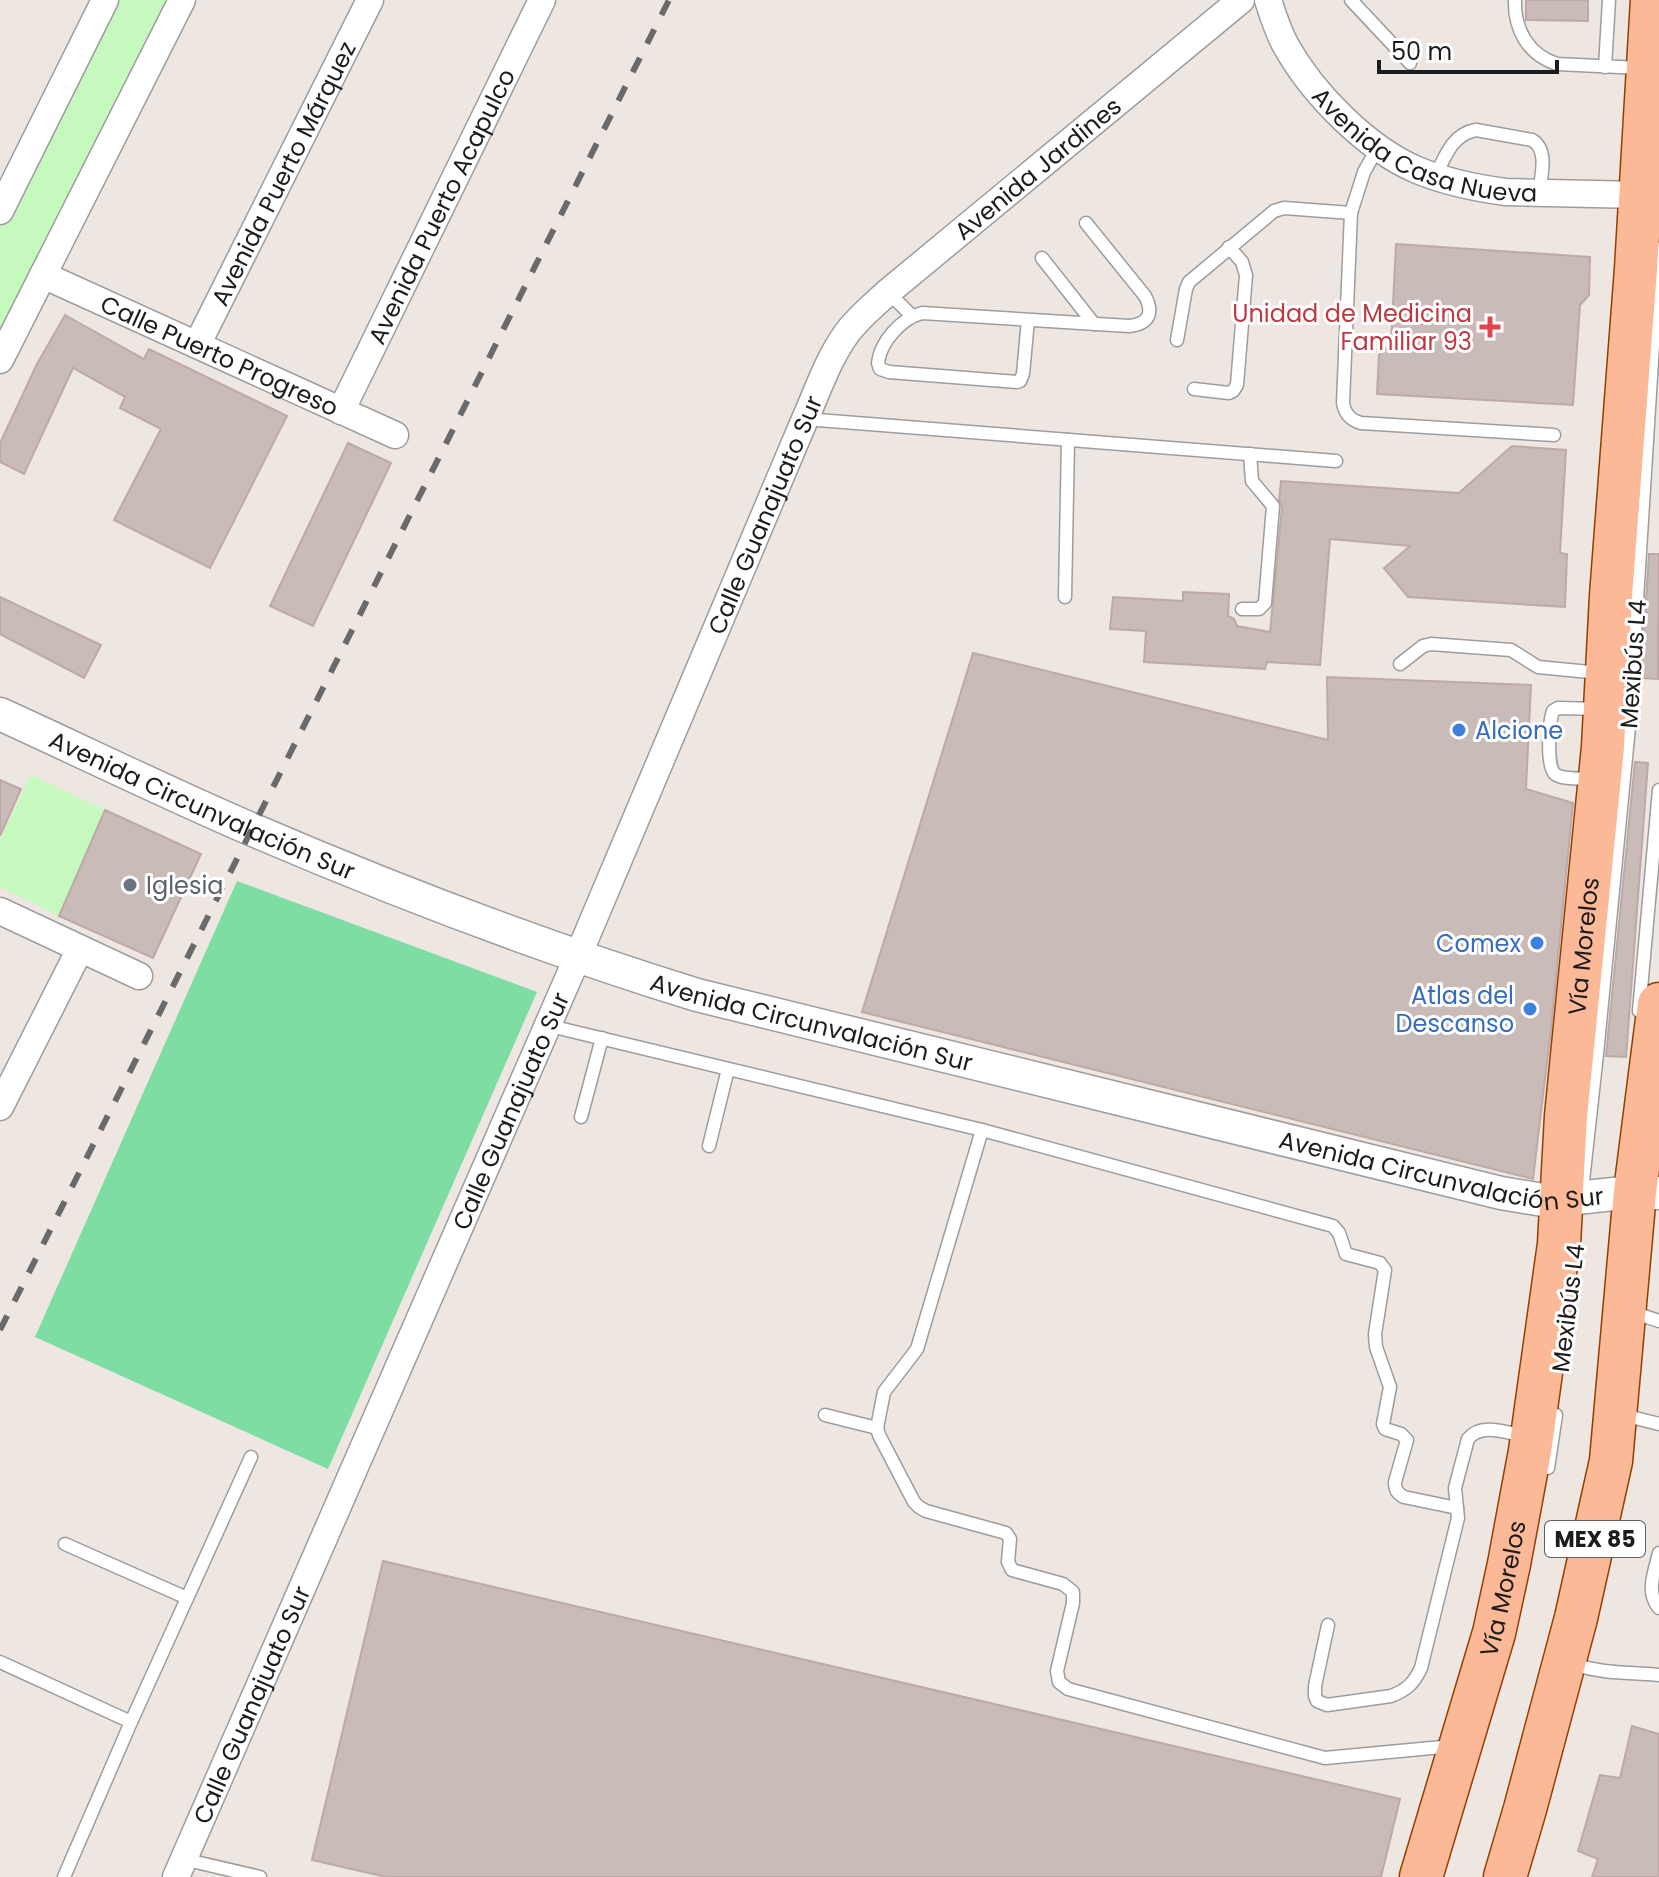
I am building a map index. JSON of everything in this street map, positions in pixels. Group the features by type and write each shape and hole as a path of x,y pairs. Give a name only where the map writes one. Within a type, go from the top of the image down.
{"main road":[{"name":"Vía Morelos","path":"1421,1877 1494,1633 1532,1438 1559,1244 1574,1204 1566,1116 1600,779 1652,0"},
{"name":"MEX 85","path":"1505,1877 1565,1662 1611,1461 1616,1413 1642,1315 1628,1194 1649,1010"}],"street":[{"path":"0,211 105,0"},
{"path":"0,360 182,0"},
{"name":"Avenida Puerto Márquez","path":"197,345 370,0"},
{"name":"Avenida Puerto Acapulco","path":"341,411 542,0"},
{"name":"Avenida Jardines","path":"840,344 888,292 1241,0"},
{"name":"Avenida Casa Nueva","path":"1268,0 1278,31 1294,59 1337,110 1378,147 1415,169 1453,183 1489,190 1640,195"},
{"name":"Calle Puerto Progreso","path":"43,275 395,435"},
{"name":"Calle Guanajuato Sur","path":"179,1868 578,956 805,419 840,344"},
{"name":"Avenida Circunvalación Sur","path":"0,714 238,823 354,872 578,956 697,995 1501,1193 1574,1204 1628,1194"},
{"path":"0,911 139,976"},
{"path":"0,1107 80,949"}],"lane":[{"path":"1351,0 1410,63"},
{"path":"1515,0 1517,25 1538,55 1557,64 1648,69"},
{"path":"1605,67 1609,0"},
{"path":"1435,177 1457,138 1476,130 1532,140 1540,146 1543,155 1539,193"},
{"path":"1378,147 1364,172 1351,213 1343,403 1348,416 1361,423 1554,435"},
{"path":"1177,340 1189,282 1274,211 1351,213"},
{"path":"1028,320 1020,381 889,372 880,369 877,360 893,333 912,316 922,313 1136,326 1146,320 1150,309 1145,296 1086,223"},
{"path":"1194,389 1229,393 1237,385 1246,275 1242,262 1229,247"},
{"name":"Mexibús L4","path":"1574,1204 1599,1039 1629,727 1659,249"},
{"path":"1042,258 1094,324"},
{"path":"888,292 912,316"},
{"path":"805,419 1336,461"},
{"path":"1065,597 1068,440"},
{"path":"1242,609 1259,609 1265,603 1273,506 1252,481 1250,454"},
{"path":"1400,664 1423,646 1431,644 1511,650 1538,667 1606,692"},
{"path":"1649,1010 1659,790"},
{"path":"546,1025 982,1130 1333,1226 1339,1233 1346,1254 1380,1263 1385,1274 1375,1341 1390,1387 1383,1424 1385,1429 1401,1434 1407,1440 1395,1488 1404,1497 1457,1508"},
{"path":"581,1117 602,1038"},
{"path":"709,1146 728,1069"},
{"path":"982,1130 917,1349 884,1392 877,1428 880,1440 914,1502 926,1511 1006,1533 1010,1539 1008,1562 1012,1570 1063,1584 1073,1592 1057,1671 1063,1686 1325,1758 1461,1745"},
{"name":"Mexibús L4","path":"1545,1480 1558,1400"},
{"path":"1616,1413 1659,1424"},
{"path":"825,1415 877,1428"},
{"path":"1328,1625 1314,1692 1317,1701 1327,1705 1391,1696 1412,1685 1421,1668 1456,1526 1455,1488 1468,1439 1481,1430 1532,1438"},
{"path":"64,1877 251,1457"},
{"path":"65,1544 187,1598"},
{"path":"1659,1553 1651,1589 1653,1601 1659,1608"},
{"path":"0,1662 131,1722"},
{"path":"1565,1662 1595,1671 1659,1675"},
{"path":"1644,1674 1659,1666"},
{"path":"1644,1674 1659,1684"},
{"path":"179,1868 260,1877"}],"green space":[{"path":"111,0 172,0 0,339 0,221"},
{"path":"31,775 105,810 59,916 0,887 0,840"},
{"path":"237,881 537,992 328,1469 35,1337"}],"building":[{"path":"1526,0 1588,0 1588,21 1526,20"},
{"path":"1396,244 1590,257 1589,295 1580,305 1573,405 1377,394 1379,355 1391,344"},
{"path":"65,315 144,359 149,349 287,416 210,568 114,520 161,429 120,408 125,397 73,368 24,474 0,462 0,443 37,364"},
{"path":"348,443 391,463 313,626 270,606"},
{"path":"1512,446 1566,450 1560,553 1567,554 1565,607 1408,597 1384,568 1410,546 1330,539 1320,665 1267,662 1265,669 1144,662 1146,631 1110,629 1113,597 1183,601 1183,592 1229,594 1228,616 1234,619 1237,626 1270,632 1282,507 1279,500 1281,481 1459,493"},
{"path":"1649,554 1659,554 1658,679 1641,678"},
{"path":"0,597 101,645 84,678 0,634"},
{"path":"973,653 1328,740 1327,677 1531,685 1526,789 1573,803 1533,1179 862,1012"},
{"path":"1635,762 1648,763 1626,1057 1606,1056"},
{"path":"0,780 21,789 0,836"},
{"name":"Iglesia","path":"105,810 201,854 153,958 59,916"},
{"path":"383,1561 1400,1799 1381,1877 386,1877 312,1860"},
{"path":"1632,1726 1659,1734 1659,1877 1592,1877 1598,1859 1578,1851 1600,1775 1620,1778"}],"railway":[{"path":"0,1330 669,0"}],"place":[{"name":"Unidad de Medicina Familiar 93","path":"1490,327"},
{"name":"Alcione","path":"1459,730"},
{"name":"Iglesia","path":"130,885"},
{"name":"Comex","path":"1537,943"},
{"name":"Atlas del Descanso","path":"1530,1009"}]}
